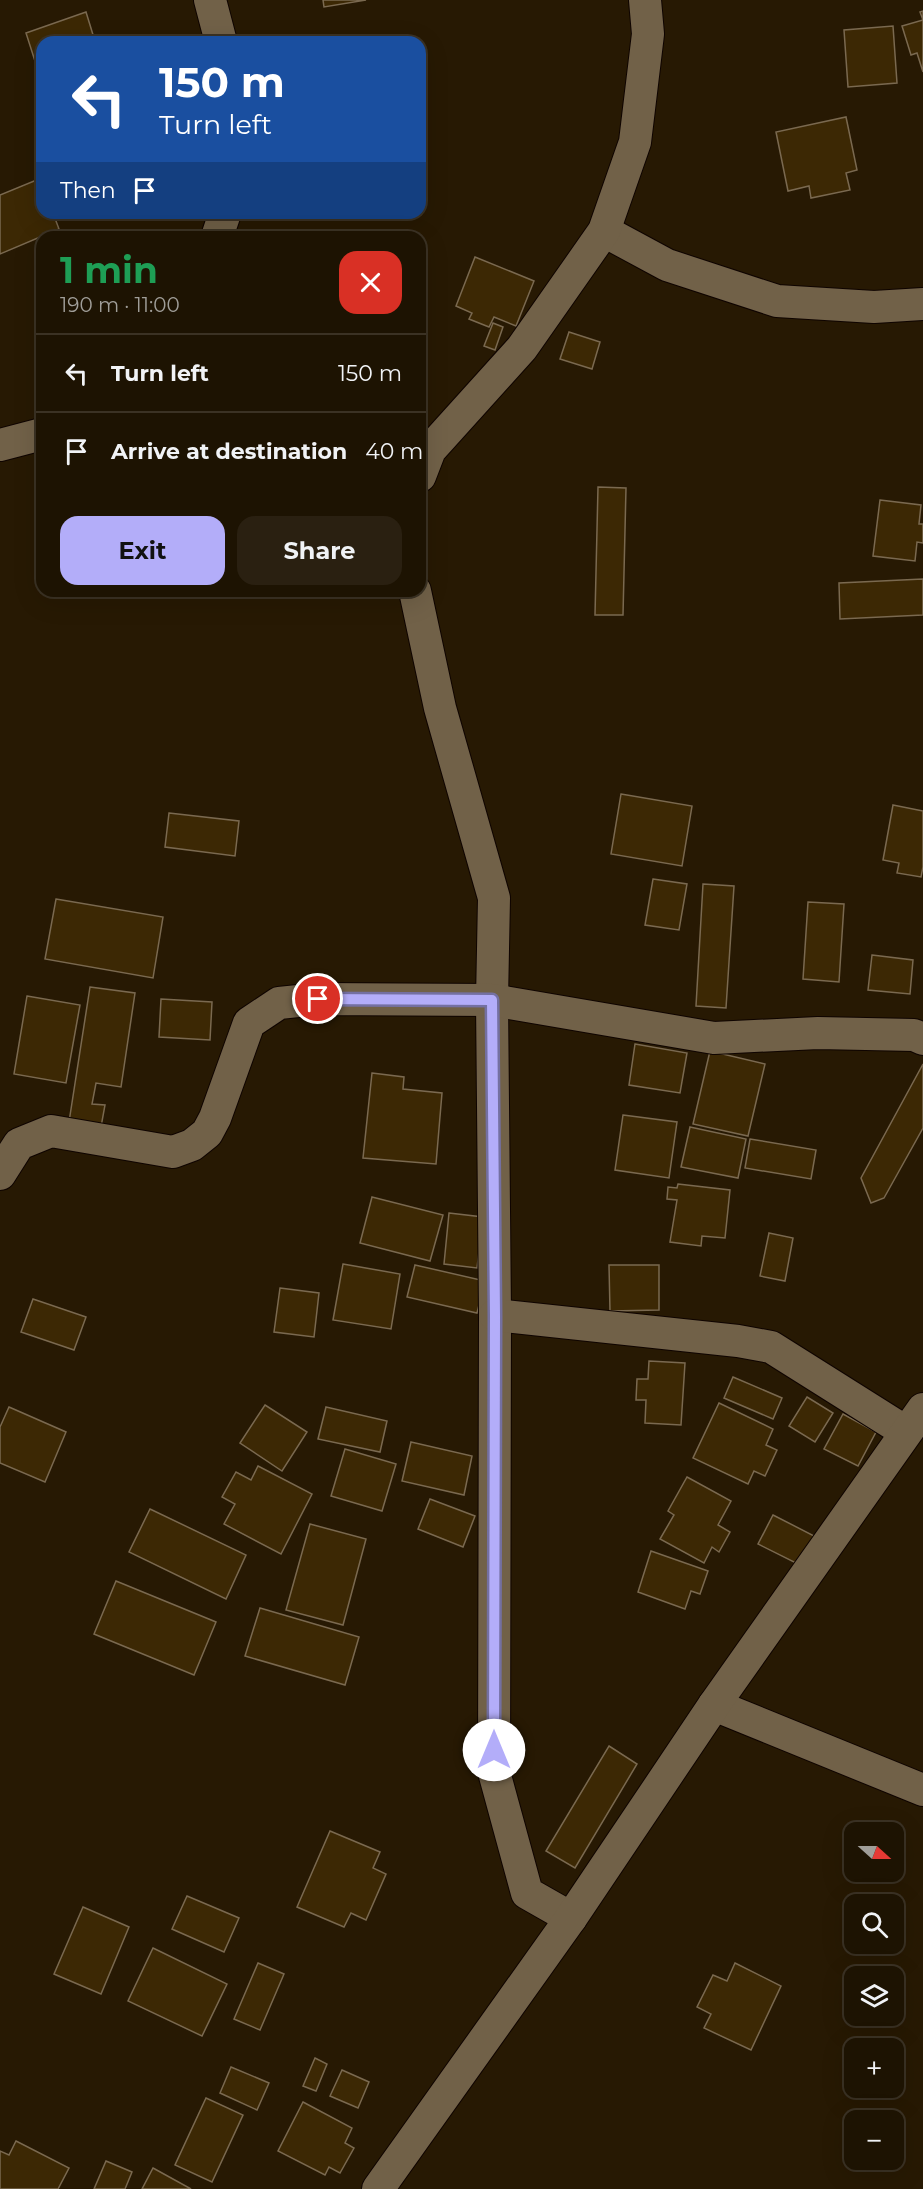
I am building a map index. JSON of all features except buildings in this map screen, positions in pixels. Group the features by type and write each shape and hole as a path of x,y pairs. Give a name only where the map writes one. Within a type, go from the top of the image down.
{"street":[{"path":"210,0 219,36"},
{"path":"426,460 430,450 522,348 604,231 636,142 648,34 645,0"},
{"path":"604,231 667,265 777,301 874,307 923,303"},
{"path":"0,445 36,436"},
{"path":"416,597 440,708 494,898 492,1000 495,1316 494,1772 527,1893 571,1918"},
{"path":"0,1174 19,1144 51,1131 172,1152 192,1145 207,1133 215,1118 249,1023 279,1003 318,999 492,1000 714,1038 818,1033 914,1035 923,1039"},
{"path":"378,2189 571,1918 714,1705 914,1420 771,1347 738,1341 495,1316"},
{"path":"714,1705 923,1790"}],"route":[{"path":"318,999 492,1000 495,1316 494,1750"}]}
